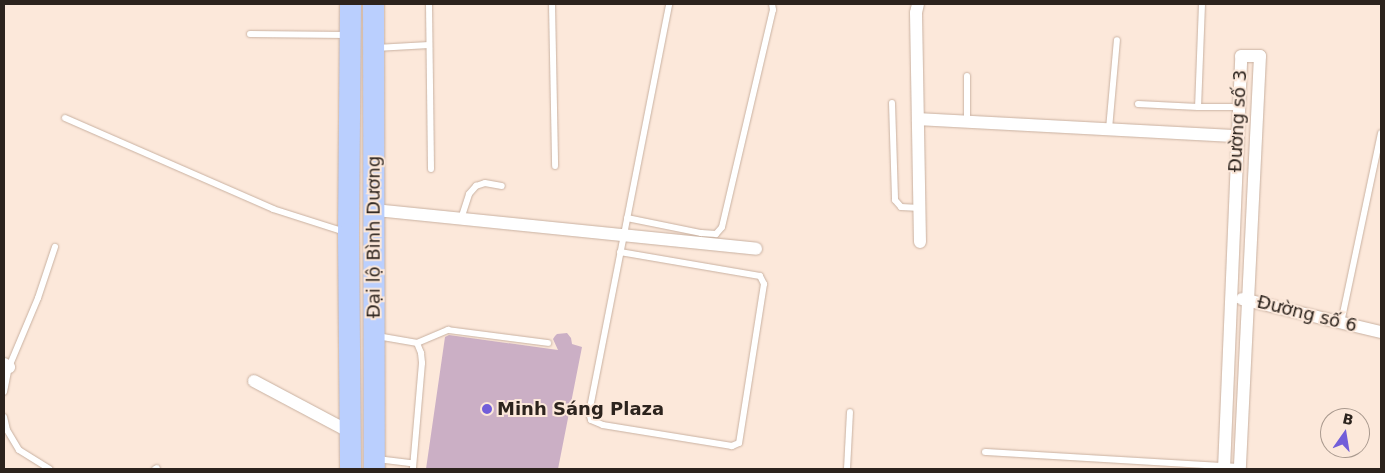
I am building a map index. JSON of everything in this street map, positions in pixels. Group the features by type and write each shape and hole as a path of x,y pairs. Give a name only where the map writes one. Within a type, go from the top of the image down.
{"highway":[{"name":"Đại lộ Bình Dương","path":"350,4 348,233 350,469"},
{"name":"Đại lộ Bình Dương","path":"373,4 375,210 373,464"}],"street":[{"path":"918,4 916,13 920,242"},
{"name":"Đường số 3","path":"1224,469 1241,56 1260,56 1250,301 1240,468"},
{"path":"918,119 1237,136"},
{"path":"375,210 756,249"},
{"name":"Đường số 6","path":"1232,296 1381,332"},
{"path":"254,381 350,432"}],"lane":[{"path":"430,4 431,169"},
{"path":"552,4 555,166"},
{"path":"620,252 760,276 764,284 739,443 732,446 603,425 591,420 589,413 623,236 669,4"},
{"path":"627,218 701,233 716,234 722,227 773,10 772,4"},
{"path":"1198,107 1202,4"},
{"path":"250,34 350,35"},
{"path":"1109,129 1116,73 1117,40"},
{"path":"373,48 429,45"},
{"path":"967,76 967,121"},
{"path":"892,103 895,200 901,207 920,208"},
{"path":"1138,104 1239,107"},
{"path":"65,118 273,209 348,233"},
{"path":"1341,323 1381,133"},
{"path":"461,219 469,194 476,186 485,183 502,186"},
{"path":"4,392 6,365 38,298 55,247"},
{"path":"373,335 417,343 448,330 548,343"},
{"path":"373,464 412,466 422,363 417,343"},
{"path":"847,469 850,412"},
{"path":"4,417 7,430 19,450 49,469"},
{"path":"985,452 1224,469 1240,468"}],"building":[{"name":"Minh Sáng Plaza","path":"567,333 571,338 572,344 582,347 558,469 426,469 445,337 449,335 558,350 553,339 557,334"}],"place":[{"name":"Minh Sáng Plaza","path":"487,409"}]}
